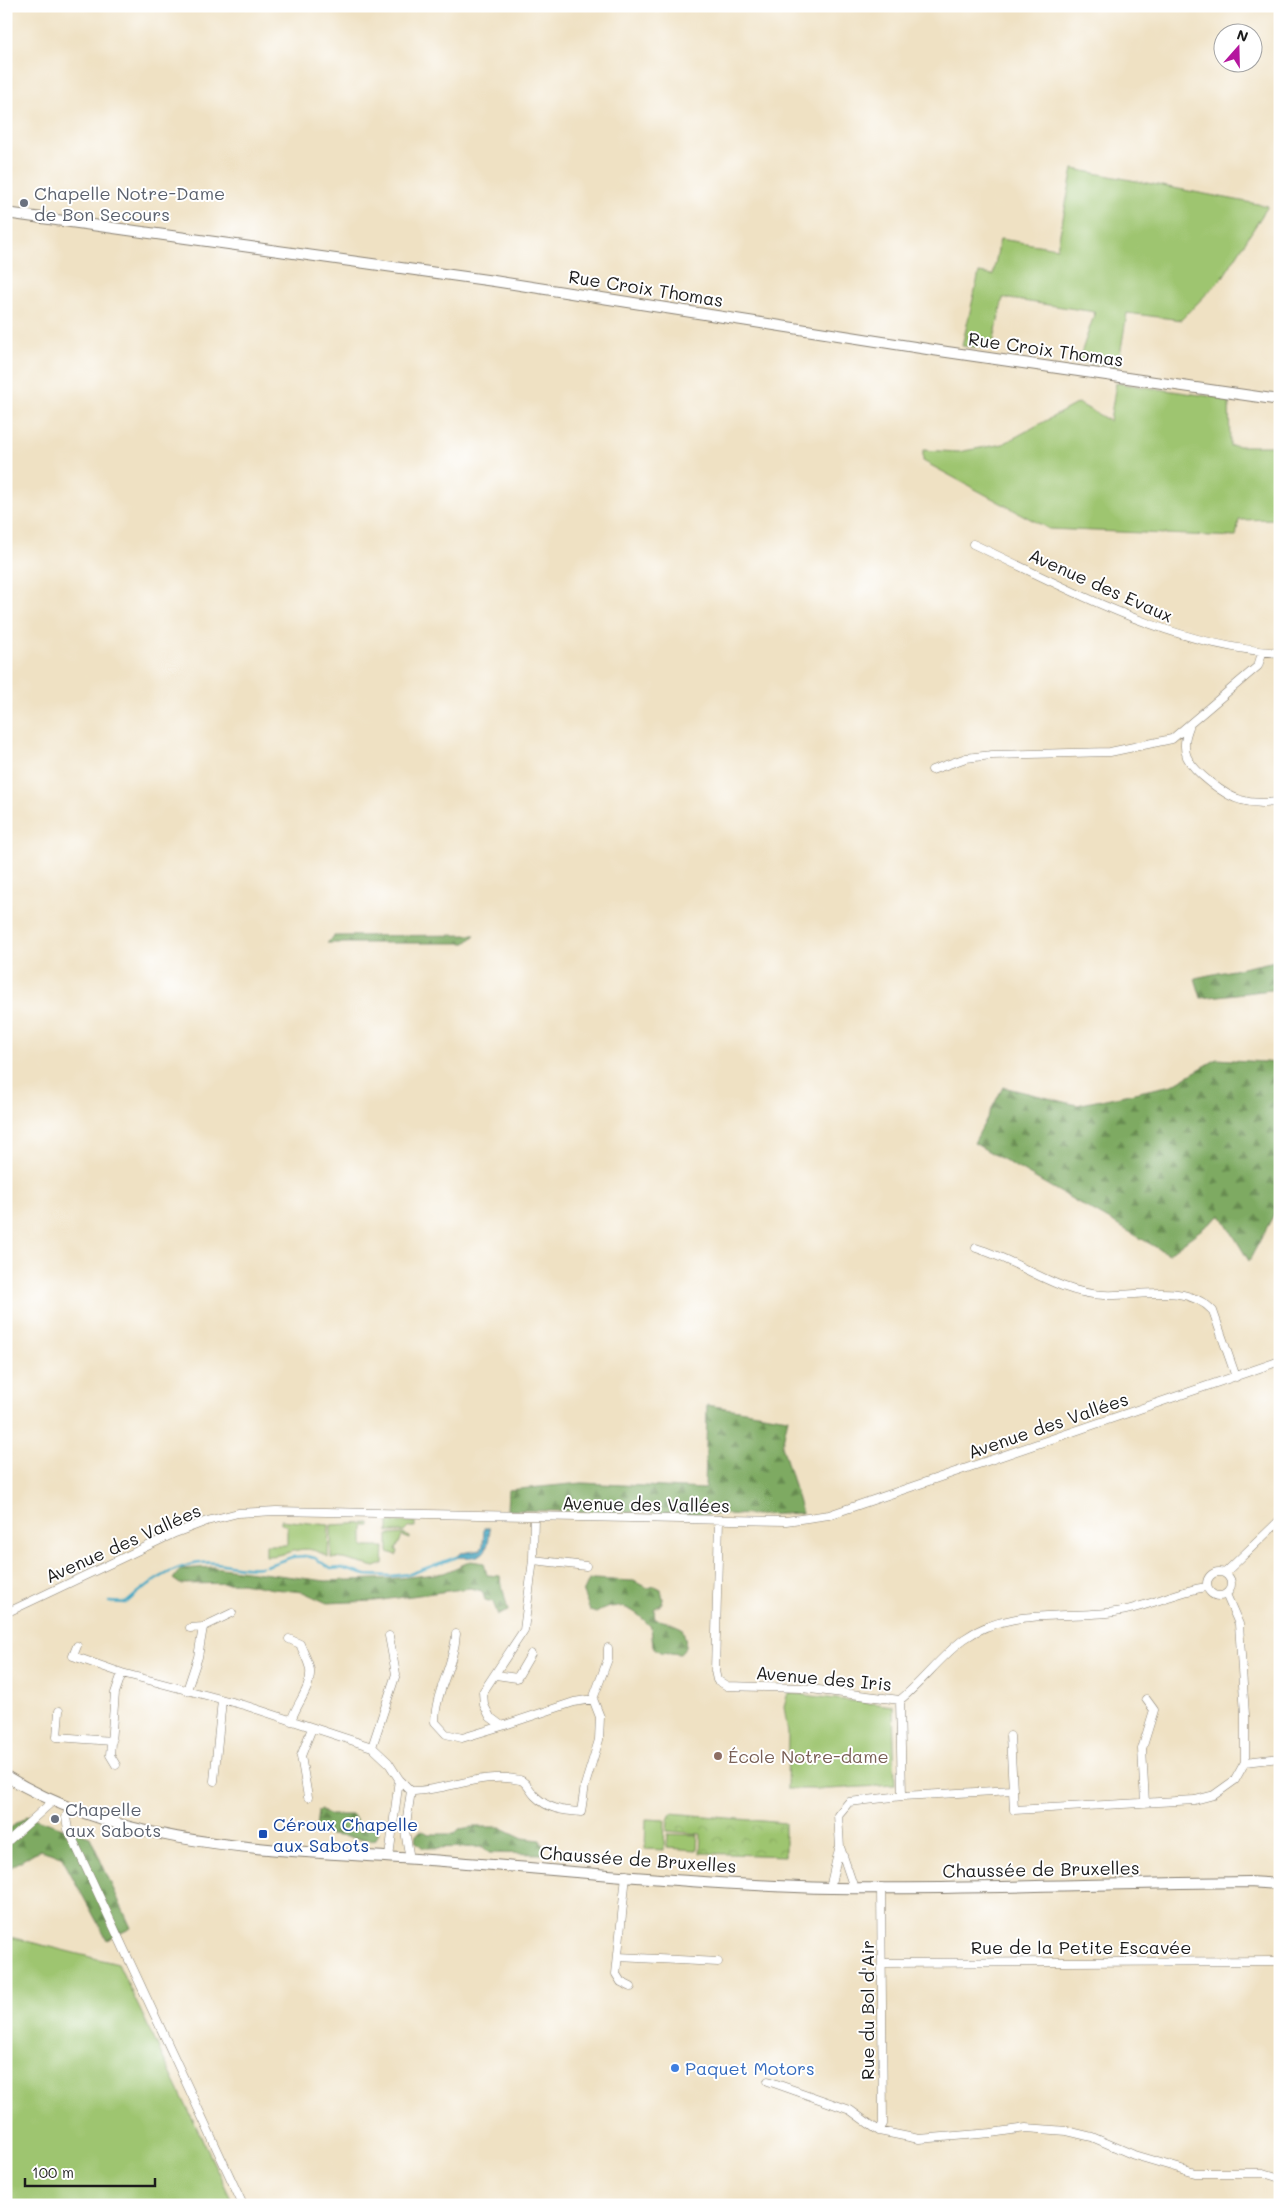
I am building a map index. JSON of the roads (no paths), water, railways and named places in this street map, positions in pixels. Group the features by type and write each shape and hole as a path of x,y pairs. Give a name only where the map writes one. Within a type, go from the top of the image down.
{"main road":[{"name":"Rue Croix Thomas","path":"6,213 494,281 940,351 1280,400"},
{"name":"Chaussée de Bruxelles","path":"6,1776 68,1808 128,1827 212,1842 626,1876 830,1888 1249,1882 1280,1884"}],"street":[{"name":"Avenue des Evaux","path":"973,544 1132,618 1156,627 1190,638 1262,653 1280,653"},
{"path":"932,770 966,758 992,755 1110,752 1172,739 1189,727 1258,666 1262,653"},
{"path":"1189,727 1184,740 1187,757 1197,770 1225,793 1240,800 1257,803 1280,802"},
{"path":"976,1248 998,1256 1061,1286 1081,1292 1103,1295 1179,1295 1189,1296 1206,1304 1213,1311 1236,1377"},
{"name":"Avenue des Vallées","path":"6,1612 174,1533 207,1520 238,1513 276,1511 786,1521 829,1515 1280,1361"},
{"path":"502,1726 490,1717 484,1705 484,1692 524,1630 533,1560 534,1516"},
{"name":"Avenue des Iris","path":"719,1520 715,1671 717,1680 727,1686 802,1688 900,1700 916,1687 946,1653 965,1638 989,1625 1012,1618 1116,1612 1155,1602 1192,1589 1207,1587"},
{"path":"1224,1573 1280,1520"},
{"path":"533,1560 586,1566"},
{"path":"1216,1572 1224,1573 1231,1580 1232,1584 1226,1594 1214,1596 1207,1587 1207,1581 1216,1572"},
{"path":"1010,1736 1014,1810 1195,1800 1214,1795 1235,1780 1245,1762 1245,1724 1239,1624 1226,1594"},
{"path":"190,1628 203,1627 232,1613"},
{"path":"187,1690 198,1657 203,1627"},
{"path":"456,1634 455,1648 435,1706 435,1722 446,1734 462,1738 574,1702 593,1699"},
{"path":"372,1747 396,1674 389,1636"},
{"path":"289,1640 300,1644 310,1669 309,1685 294,1709 291,1721"},
{"path":"77,1646 73,1656 122,1673 247,1706 372,1747 388,1762 399,1779 411,1792"},
{"path":"411,1792 428,1791 504,1776 524,1781 536,1797 555,1810 581,1812 585,1785 599,1740 600,1717 593,1699 608,1660 608,1648"},
{"path":"496,1674 517,1678 531,1654"},
{"path":"116,1765 110,1755 116,1693 122,1673"},
{"path":"214,1780 222,1700"},
{"path":"900,1700 902,1796"},
{"path":"1145,1803 1142,1749 1154,1710 1146,1700"},
{"path":"59,1711 57,1737 112,1741"},
{"path":"308,1797 301,1756 312,1728"},
{"path":"1245,1762 1280,1758"},
{"path":"389,1857 399,1779"},
{"path":"854,1888 840,1847 838,1815 849,1802 902,1796 1013,1790"},
{"path":"410,1858 405,1831 411,1792"},
{"path":"6,1843 53,1801"},
{"path":"68,1808 66,1818 68,1828 243,2205"},
{"path":"830,1888 840,1847"},
{"path":"626,1876 616,1974 621,1982 631,1987"},
{"name":"Rue du Bol d'Air","path":"879,2130 883,2124 881,1888"},
{"path":"618,1957 718,1962"},
{"name":"Rue de la Petite Escavée","path":"882,1963 1280,1961"},
{"path":"768,2082 850,2110 879,2130 919,2139 1026,2128 1066,2131 1092,2137 1134,2155 1195,2173 1264,2174 1280,2178"}],"water":[{"path":"484,1528 490,1528 488,1544 483,1553 473,1557 457,1557 461,1553 481,1550"}],"waterway":[{"path":"266,1566 292,1557 305,1556 315,1558 331,1569 341,1568 366,1575 391,1576 410,1574 457,1557"},
{"path":"109,1602 126,1603 156,1580 179,1568 191,1565 216,1563 244,1567 262,1567"}],"place":[{"name":"Chapelle Notre-Dame de Bon Secours","path":"24,203"},
{"name":"École Notre-dame","path":"718,1756"},
{"name":"Chapelle aux Sabots","path":"55,1819"},
{"name":"Céroux Chapelle aux Sabots","path":"263,1834"},
{"name":"Paquet Motors","path":"675,2068"}]}
